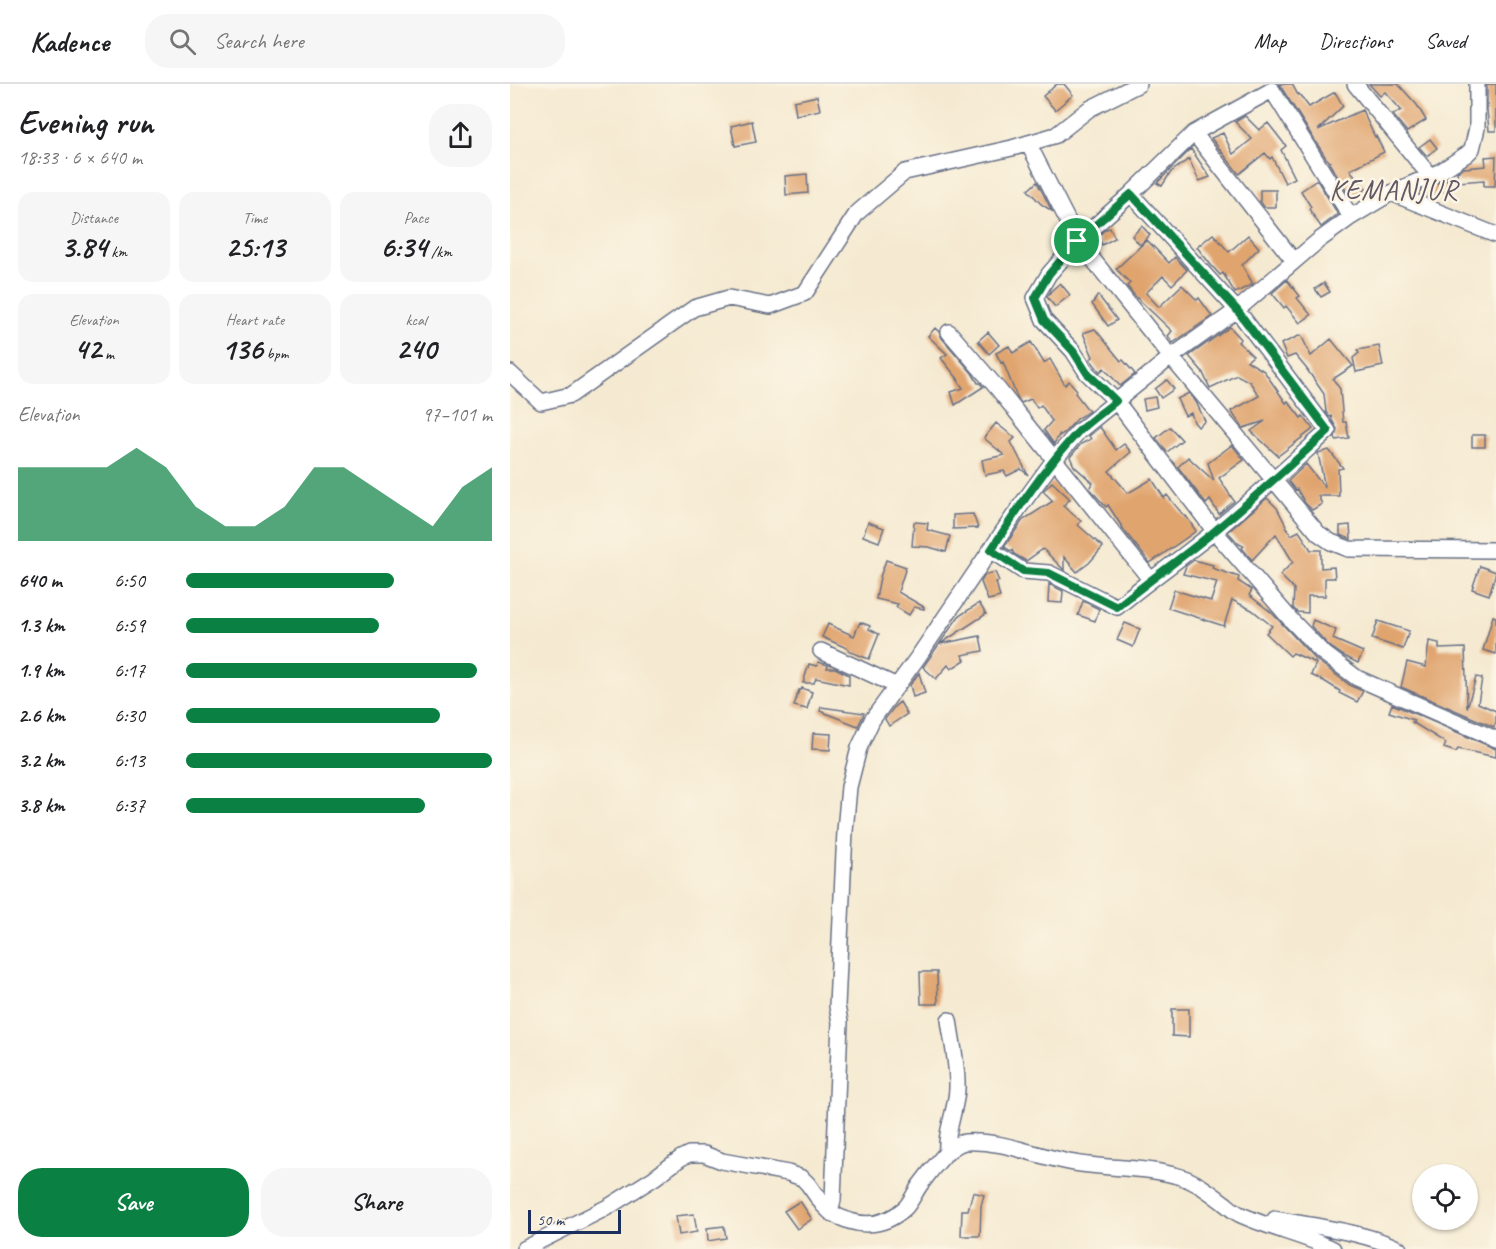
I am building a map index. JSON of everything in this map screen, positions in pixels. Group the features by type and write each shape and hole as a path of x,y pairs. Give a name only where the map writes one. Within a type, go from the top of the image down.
{"street":[{"path":"510,373 541,402 571,395 694,308 729,298 770,306 805,293 857,213 905,172 1056,135 1089,109 1139,84"},
{"path":"1355,84 1430,176"},
{"path":"830,1212 833,1200 839,1069 840,1022 837,1006 845,831 849,787 859,748 872,720 918,657 1019,508 1078,432 1171,357 1237,310 1351,216 1391,193 1455,163 1467,154 1472,149 1477,128 1477,84"},
{"path":"1351,216 1272,90 1194,133 1131,194 1077,241 1049,274 1035,298 1044,320 1073,351 1087,373 1116,401 1214,531 1322,652 1357,678 1496,739"},
{"path":"1194,133 1294,261"},
{"path":"1028,143 1077,241 1318,533 1331,542 1349,549 1496,550"},
{"path":"1391,193 1496,235"},
{"path":"991,550 1023,571 1049,573 1117,607 1214,531 1328,431 1237,310 1131,194"},
{"path":"949,332 998,389 1150,579"},
{"path":"821,651 897,686"},
{"path":"946,1153 946,1141 954,1115 957,1089 949,1020"},
{"path":"524,1249 608,1207 689,1154 704,1154 722,1161 788,1173 802,1178 830,1212 843,1220 876,1224 891,1219 906,1206 946,1153 962,1142 1002,1144 1065,1161 1165,1173 1183,1178 1204,1188 1243,1215 1333,1249"},
{"path":"1243,1215 1386,1242 1399,1249"}],"building":[{"path":"1057,84 1064,84 1073,95 1055,110 1043,96"},
{"path":"1279,84 1292,84 1309,107 1335,92 1343,106 1318,130 1362,110 1384,152 1350,170 1366,189 1352,200 1330,162"},
{"path":"1369,84 1398,84 1417,105 1426,120 1407,132 1393,115 1401,110 1385,92 1380,96"},
{"path":"1487,84 1496,84 1496,131 1489,131"},
{"path":"817,96 820,110 796,115 794,101"},
{"path":"1245,116 1259,130 1268,123 1286,146 1281,150 1295,178 1285,183 1272,157 1270,159 1265,153 1239,174 1211,138 1223,133 1233,154 1252,139 1235,122"},
{"path":"752,121 756,142 735,146 731,126"},
{"path":"1430,139 1437,148 1427,156 1419,147"},
{"path":"1191,149 1210,177 1199,181 1189,159 1171,172 1162,186 1157,183"},
{"path":"1496,156 1495,186 1484,186 1484,180 1458,182 1457,172 1464,168 1486,166 1485,157"},
{"path":"807,174 808,193 786,195 785,176"},
{"path":"1447,179 1450,190 1426,197 1416,193"},
{"path":"1317,180 1338,214 1321,227 1301,191"},
{"path":"1037,182 1052,211 1041,204 1028,190"},
{"path":"1260,190 1276,190 1276,207 1264,207 1260,201"},
{"path":"1142,226 1150,235 1140,245 1132,236"},
{"path":"1110,228 1115,238 1102,245 1098,236"},
{"path":"1213,234 1229,252 1248,235 1259,248 1242,265 1253,284 1235,293 1223,273 1220,275 1211,265 1197,247"},
{"path":"1147,240 1169,263 1175,257 1187,270 1172,285 1163,276 1146,293 1159,307 1182,285 1197,300 1199,298 1212,316 1173,343 1168,336 1172,331 1134,295 1127,286 1130,283 1116,269"},
{"path":"1287,280 1300,296 1297,298 1311,315 1300,323 1272,293"},
{"path":"1060,283 1070,295 1055,307 1047,297"},
{"path":"1324,283 1330,292 1321,297 1315,289"},
{"path":"1098,295 1117,320 1108,326 1092,304"},
{"path":"1230,327 1241,339 1238,342 1253,356 1247,361 1264,371 1286,403 1288,401 1313,429 1278,456 1251,431 1265,421 1243,428 1231,411 1259,396 1250,382 1237,375 1210,388 1202,371 1189,356"},
{"path":"935,328 983,387 955,405 951,392 963,388 941,358 947,354 928,336"},
{"path":"1095,329 1121,361 1123,360 1135,374 1120,386 1104,368 1100,372 1090,359 1093,357 1083,333"},
{"path":"988,332 999,345 989,354 978,341"},
{"path":"1301,335 1311,356 1331,339 1353,366 1333,379 1340,389 1343,422 1346,422 1349,438 1336,440 1337,429 1331,416 1329,417 1326,412 1324,394 1295,355 1287,358 1281,344"},
{"path":"1031,342 1044,363 1050,359 1065,385 1069,381 1077,390 1075,393 1089,411 1059,435 1054,444 1044,430 1052,421 1041,405 1037,408 1031,399 1021,403 1003,362 1001,363 996,353 1009,346 1013,353"},
{"path":"1379,346 1383,366 1356,372 1353,358 1359,353 1357,350"},
{"path":"1167,380 1174,389 1161,398 1155,389"},
{"path":"1189,393 1205,421 1198,427 1191,413 1185,416 1177,399"},
{"path":"1155,397 1157,407 1145,410 1143,399"},
{"path":"996,423 1015,438 1011,442 1028,475 1021,469 1007,476 1004,471 985,475 982,460 1004,455 984,438"},
{"path":"1100,427 1116,450 1124,444 1131,452 1109,471 1128,493 1152,479 1164,498 1167,495 1196,531 1150,563 1126,533 1108,505 1106,507 1090,489 1093,483 1074,466 1070,457 1081,444 1091,439 1089,436"},
{"path":"1170,427 1182,440 1167,452 1156,438"},
{"path":"1472,435 1485,435 1485,447 1472,447"},
{"path":"1232,445 1244,460 1219,478 1234,501 1219,514 1210,500 1206,504 1178,467 1188,457 1214,481 1208,463"},
{"path":"1329,450 1343,468 1338,469 1339,496 1318,496 1322,504 1312,510 1297,489 1295,490 1288,481 1306,464 1325,488 1318,453"},
{"path":"1052,482 1070,499 1063,506 1081,521 1078,525 1103,547 1089,563 1077,572 1064,557 1064,570 1043,549 1026,561 1004,547 1023,520 1053,501 1043,491"},
{"path":"1267,498 1277,508 1291,535 1299,531 1311,550 1321,550 1321,568 1334,567 1335,578 1325,578 1325,596 1308,596 1308,613 1297,612 1293,608 1294,589 1280,575 1293,562 1276,534 1252,560 1242,548 1244,546 1228,532"},
{"path":"973,514 978,528 953,529 953,515"},
{"path":"868,522 884,528 879,542 863,536"},
{"path":"914,522 928,523 927,530 950,536 946,552 929,547 912,546"},
{"path":"1350,525 1351,539 1340,535 1340,526"},
{"path":"886,560 906,567 898,592 924,609 914,607 909,615 896,607 898,604 876,599"},
{"path":"1194,560 1213,565 1212,568 1239,577 1238,581 1252,590 1249,595 1272,613 1315,659 1351,686 1363,691 1357,702 1311,675 1316,663 1293,653 1290,656 1266,633 1272,626 1252,610 1232,600 1224,626 1168,608 1174,590 1211,601 1217,582 1183,574 1186,566"},
{"path":"1480,566 1496,572 1489,595 1472,589"},
{"path":"995,572 999,581 996,582 1000,597 988,600 981,582 985,575"},
{"path":"1049,584 1063,591 1062,603 1048,602"},
{"path":"1083,601 1099,609 1095,621 1078,615"},
{"path":"979,603 986,614 940,644 980,636 983,651 962,655 965,660 951,669 948,665 936,679 923,667 959,616"},
{"path":"1493,616 1496,617 1496,654 1483,650"},
{"path":"1313,620 1336,630 1333,639 1363,652 1358,663 1328,645 1311,626"},
{"path":"1378,621 1409,631 1403,649 1372,639"},
{"path":"860,622 870,626 869,629 879,634 869,659 822,637 828,624 854,636"},
{"path":"1125,623 1140,629 1133,647 1117,640"},
{"path":"1429,641 1439,643 1439,649 1465,648 1467,708 1476,677 1482,678 1478,703 1496,711 1494,727 1401,687 1407,662 1426,667"},
{"path":"818,662 828,665 827,668 835,668 849,675 849,685 816,678 814,683 803,683 809,664 817,666"},
{"path":"919,673 925,693 913,697 910,685"},
{"path":"802,688 812,692 807,709 794,706 799,690"},
{"path":"900,702 907,714 889,726 885,719"},
{"path":"1392,704 1496,749 1496,757 1458,749 1456,752 1444,748 1446,743 1412,722 1414,720 1389,712"},
{"path":"821,707 864,713 858,726 820,711"},
{"path":"813,733 831,734 830,750 812,749"},
{"path":"920,972 937,972 938,1004 921,1004"},
{"path":"1172,1009 1189,1009 1189,1037 1172,1036"},
{"path":"973,1192 984,1195 981,1206 980,1236 961,1236 962,1210 968,1210"},
{"path":"800,1201 812,1219 797,1229 784,1211"},
{"path":"694,1214 697,1232 679,1235 676,1216"},
{"path":"724,1226 726,1238 708,1241 707,1228"}],"district":[{"name":"KEMANJUR","path":"1394,189"}],"route":[{"path":"1131,194 1237,310 1328,431 1210,535 1150,579 1117,607 1049,573 1023,571 991,550 1054,460 1078,432 1116,401 1087,373 1073,351 1044,320 1035,298 1049,274 1077,241 1131,194"}]}
